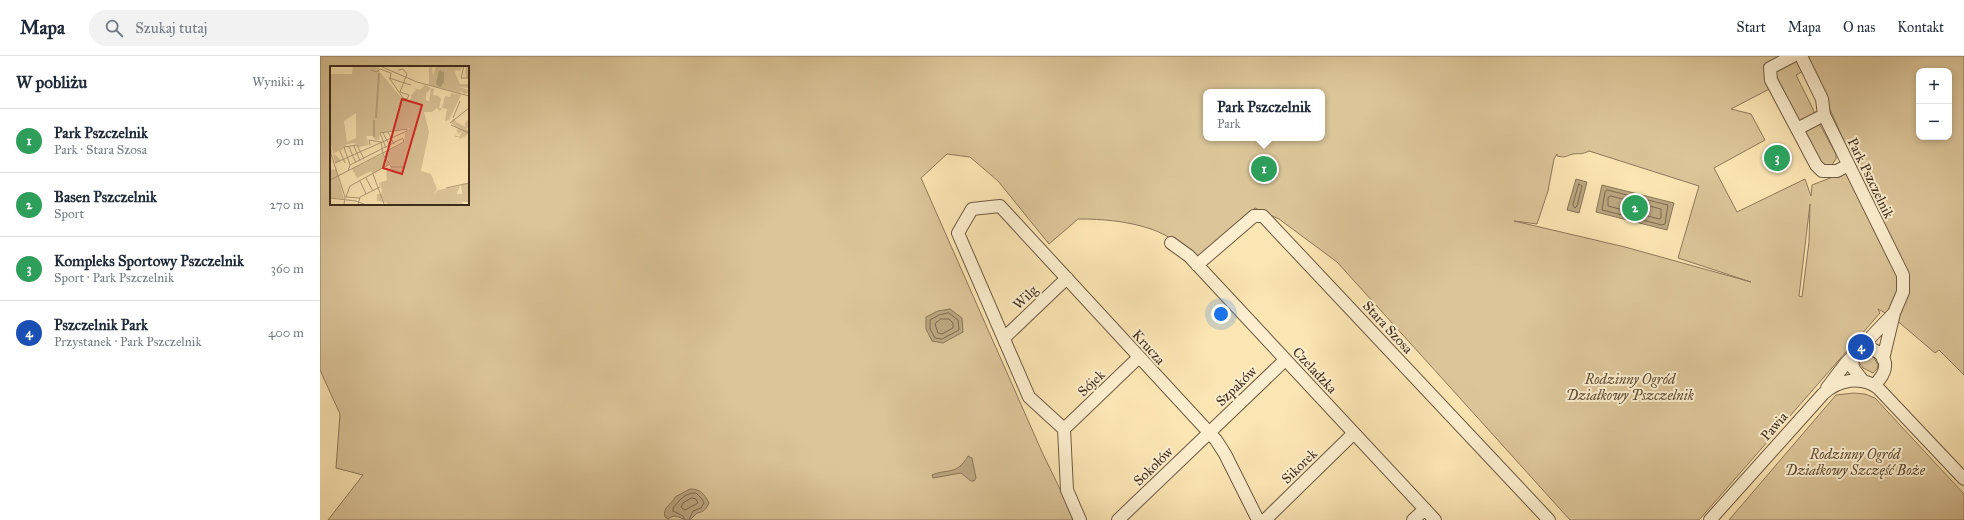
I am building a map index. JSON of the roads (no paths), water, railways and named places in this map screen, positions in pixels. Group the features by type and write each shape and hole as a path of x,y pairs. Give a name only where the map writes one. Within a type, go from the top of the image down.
{"street":[{"path":"1792,56 1770,68 1771,80 1816,165 1822,171 1837,171 1848,165"},
{"name":"Park Pszczelnik","path":"1801,56 1822,99 1824,115 1903,274 1903,292 1894,313 1883,359 1885,369 1881,378 1868,383"},
{"path":"1797,129 1824,115"},
{"name":"Krucza","path":"1004,338 958,233 972,209 1000,206 1067,278 1138,358 1216,440 1225,454 1258,520"},
{"name":"Stara Szosa","path":"1197,265 1254,216 1263,216 1550,520"},
{"name":"Czeladzka","path":"1171,244 1189,256 1435,520"},
{"name":"Wilg","path":"1004,338 1067,278"},
{"name":"Park Pszczelnik","path":"1823,394 1852,356 1894,313"},
{"path":"1004,338 1029,397 1064,429 1067,490 1080,520"},
{"path":"1862,347 1875,349 1880,353 1883,359"},
{"path":"1852,356 1853,368 1964,479"},
{"name":"Sójek","path":"1064,429 1138,358"},
{"name":"Szpaków","path":"1208,433 1285,360"},
{"name":"Pawia","path":"1710,520 1823,394 1834,385 1844,382 1868,383"},
{"name":"Sokołów","path":"1118,520 1208,433"},
{"name":"Sikorek","path":"1265,520 1354,433"},
{"path":"1413,520 1425,509"}],"water":[{"path":"1576,179 1587,182 1579,213 1567,210"},
{"path":"1602,185 1674,203 1667,230 1596,212"},
{"path":"950,309 962,318 963,332 943,343 932,341 926,329 926,317 938,311"},
{"path":"968,456 972,458 976,478 974,481 971,481 961,473 933,478 932,475 956,469"},
{"path":"690,489 700,491 704,495 709,503 706,509 697,513 690,520 676,516 668,519 665,517 664,514 666,508 675,497"}],"place":[{"name":"Kompleks Sportowy Pszczelnik","path":"1777,158"},
{"name":"Park Pszczelnik","path":"1264,169"},
{"name":"Basen Pszczelnik","path":"1635,208"},
{"name":"Pszczelnik Park","path":"1861,347"}],"park label":[{"name":"Rodzinny Ogród Działkowy Pszczelnik","path":"1630,388"},
{"name":"Rodzinny Ogród Działkowy Szczęść Boże","path":"1855,462"}]}
